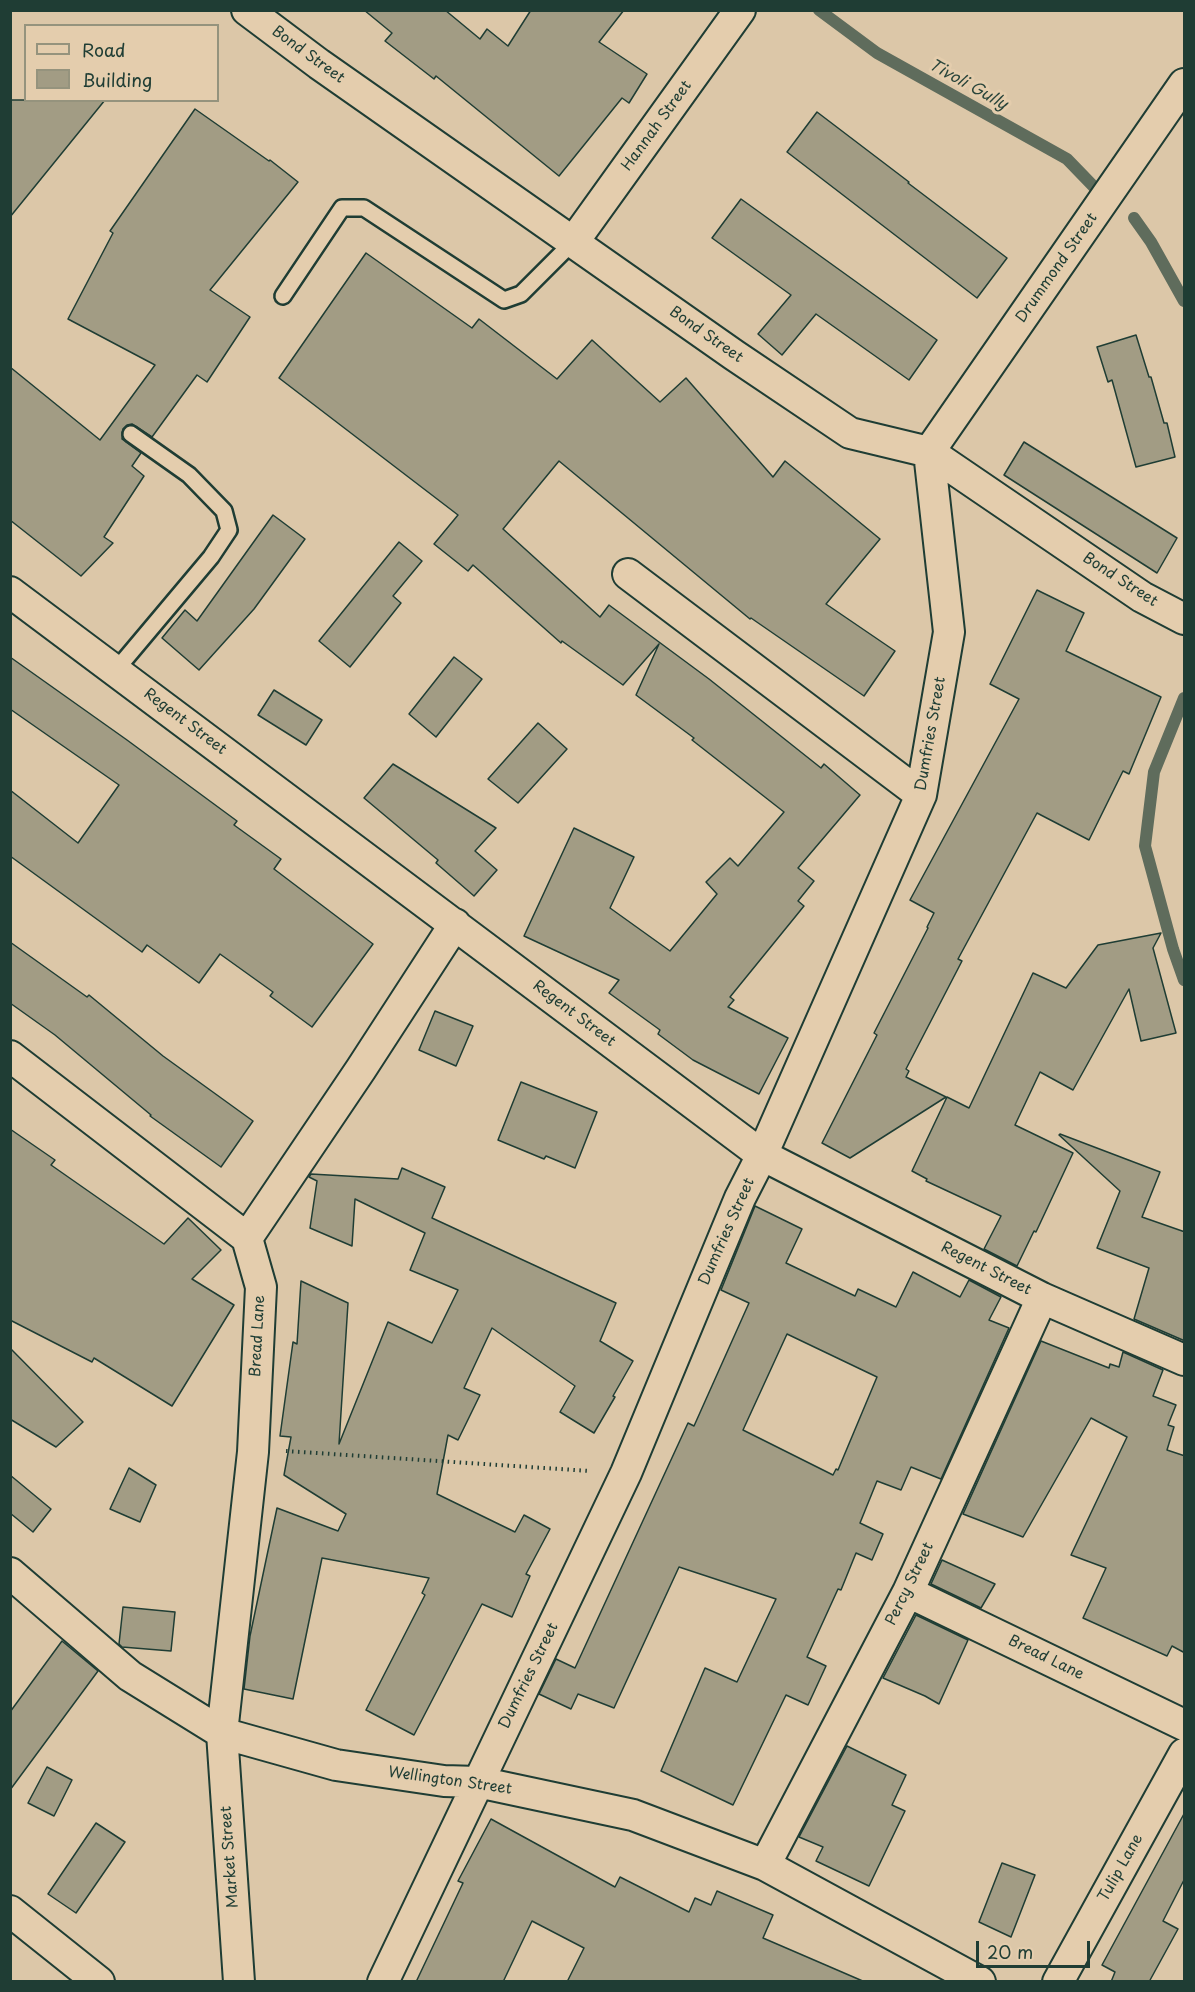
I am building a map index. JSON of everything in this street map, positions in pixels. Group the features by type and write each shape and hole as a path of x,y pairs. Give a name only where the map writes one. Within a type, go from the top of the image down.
{"street":[{"name":"Bond Street","path":"247,10 319,64 850,434 929,452 1142,597 1185,619"},
{"name":"Hannah Street","path":"574,241 740,10"},
{"name":"Drummond Street","path":"929,452 1185,84"},
{"name":"Dumfries Street","path":"383,1982 626,1473 740,1198 762,1155 921,795 949,632 929,452"},
{"path":"628,574 921,795"},
{"name":"Regent Street","path":"10,591 762,1155 1042,1298 1185,1360"},
{"path":"10,1056 247,1238 348,1089 455,924"},
{"name":"Bread Lane","path":"222,1733 253,1452 261,1287 247,1238"},
{"name":"Percy Street","path":"765,1864 908,1592 1042,1298"},
{"name":"Wellington Street","path":"10,1573 130,1676 222,1733 336,1765 444,1781 478,1782 633,1815 765,1864 980,1982"},
{"name":"Bread Lane","path":"908,1592 1185,1725"},
{"name":"Market Street","path":"222,1733 239,1982"},
{"name":"Tulip Lane","path":"1058,1982 1185,1754"},
{"path":"10,1911 99,1982"}],"lane":[{"path":"283,296 342,208 364,208 504,300 520,294 574,241"},
{"path":"116,670 211,557 229,530 224,511 189,475 131,434"}],"path":[{"path":"253,1452 290,1451 626,1473"}],"building":[{"path":"364,10 445,10 480,39 487,29 508,46 531,10 624,10 599,42 647,74 629,103 622,98 559,176 436,76 434,79 385,41 392,33"},
{"path":"10,100 103,102 10,217"},
{"path":"195,109 298,182 210,290 250,317 207,382 197,375 152,437 132,424 123,429 122,439 141,453 132,466 144,476 104,537 113,543 81,576 10,520 10,367 100,440 155,365 68,319 113,233 110,231"},
{"path":"817,112 1007,258 977,298 787,152"},
{"path":"741,199 937,340 909,380 816,314 782,355 758,334 791,295 712,238"},
{"path":"366,253 472,328 479,319 557,379 592,340 660,402 686,378 773,477 785,461 880,539 826,604 895,651 864,696 750,619 559,461 503,529 600,617 609,605 709,679 821,768 824,764 860,795 798,868 814,881 798,901 804,906 730,997 734,1000 728,1007 788,1038 759,1094 693,1060 658,1034 660,1030 609,993 619,980 524,936 574,828 634,857 610,908 670,951 717,894 706,882 730,858 738,866 784,812 692,740 694,738 636,695 659,644 623,685 562,641 561,643 473,565 468,571 434,544 458,515 279,378"},
{"path":"1136,335 1164,423 1167,423 1175,457 1136,467 1112,380 1108,382 1097,347"},
{"path":"1024,442 1177,538 1157,573 1004,475"},
{"path":"273,515 305,539 254,609 199,670 162,638 185,610 197,621"},
{"path":"399,542 422,561 393,596 401,603 350,667 319,641"},
{"path":"1037,590 1084,613 1066,651 1161,697 1129,774 1123,771 1089,840 1037,813 958,959 962,961 906,1069 909,1071 906,1077 946,1097 850,1158 822,1143 877,1035 874,1033 934,913 910,900 1019,699 990,684"},
{"path":"10,657 237,821 234,825 281,859 274,869 373,944 312,1027 270,996 273,992 220,954 199,983 147,945 142,952 10,856 10,790 78,843 119,785 10,709"},
{"path":"454,657 482,679 436,737 409,714"},
{"path":"274,690 322,720 306,745 258,715"},
{"path":"538,723 567,749 518,803 488,779"},
{"path":"393,764 496,828 475,851 497,870 474,896 436,863 438,860 364,798"},
{"path":"1161,933 1153,948 1176,1033 1141,1041 1129,989 1073,1090 1040,1072 1015,1125 1073,1153 1036,1232 1034,1231 1017,1266 984,1249 1001,1216 926,1181 927,1179 912,1171 947,1097 969,1108 1033,973 1066,988 1098,945"},
{"path":"10,942 87,997 89,995 163,1056 253,1121 221,1167 150,1116 55,1035 10,1003"},
{"path":"435,1011 473,1026 456,1066 419,1050"},
{"path":"521,1082 597,1112 575,1168 546,1156 544,1159 498,1140"},
{"path":"10,1129 55,1160 51,1165 164,1244 188,1218 221,1250 192,1279 234,1305 172,1406 94,1358 92,1362 10,1320"},
{"path":"1060,1134 1160,1172 1142,1217 1185,1232 1185,1341 1134,1319 1149,1268 1097,1248 1120,1191"},
{"path":"402,1168 445,1187 432,1218 616,1303 600,1341 633,1361 594,1433 560,1412 575,1386 492,1328 464,1388 480,1395 458,1440 448,1435 437,1494 515,1532 524,1515 550,1529 526,1574 530,1576 512,1617 482,1604 414,1735 366,1710 425,1595 422,1593 429,1578 322,1558 293,1699 244,1689 250,1636 277,1508 338,1531 346,1514 284,1475 291,1437 280,1436 293,1342 297,1344 301,1281 348,1303 339,1444 388,1322 432,1343 458,1290 410,1270 425,1233 355,1199 352,1246 310,1228 317,1181 309,1177 311,1174 398,1179"},
{"path":"755,1206 802,1229 786,1263 855,1296 858,1289 896,1307 913,1272 960,1297 969,1280 1001,1297 989,1320 1009,1328 941,1479 911,1467 901,1490 877,1481 860,1523 883,1534 872,1560 856,1553 841,1590 838,1589 807,1657 826,1666 808,1705 786,1695 733,1805 661,1771 705,1668 737,1682 776,1599 679,1567 614,1708 578,1694 571,1709 539,1694 556,1659 575,1668 688,1423 694,1426 749,1303 721,1290","holes":["787,1334 877,1377 838,1470 836,1469 833,1475 743,1430"]},
{"path":"1041,1341 1109,1368 1110,1364 1119,1367 1123,1352 1163,1370 1153,1396 1176,1405 1168,1425 1174,1427 1167,1450 1185,1456 1185,1653 1172,1646 1167,1656 1083,1618 1106,1568 1071,1555 1127,1437 1091,1418 1023,1537 963,1514"},
{"path":"10,1348 83,1422 56,1447 10,1419"},
{"path":"129,1468 156,1485 140,1522 110,1509"},
{"path":"10,1475 51,1509 33,1532 10,1513"},
{"path":"942,1560 995,1584 981,1608 931,1584"},
{"path":"123,1607 175,1612 171,1651 122,1647 119,1644"},
{"path":"916,1615 968,1640 939,1704 883,1678"},
{"path":"62,1641 98,1671 10,1790 10,1712"},
{"path":"847,1746 906,1775 892,1805 905,1811 869,1886 816,1861 823,1847 799,1837"},
{"path":"47,1767 72,1780 54,1816 28,1803"},
{"path":"1185,1812 1185,1878 1163,1921 1178,1929 1149,1982 1111,1982 1115,1972 1102,1965"},
{"path":"491,1819 615,1887 620,1877 689,1912 695,1898 711,1905 717,1891 773,1915 763,1938 865,1982 567,1982 584,1948 532,1921 503,1982 416,1982 463,1883 458,1881"},
{"path":"96,1823 125,1842 76,1913 48,1894"},
{"path":"1002,1863 1035,1875 1011,1937 979,1922"}],"waterway":[{"name":"Tivoli Gully","path":"819,10 877,53 1067,159 1097,190"},
{"name":"Tivoli Gully","path":"1134,218 1151,242 1184,301"},
{"name":"Tivoli Gully","path":"1184,698 1154,772 1145,846 1173,949 1184,980"}]}
